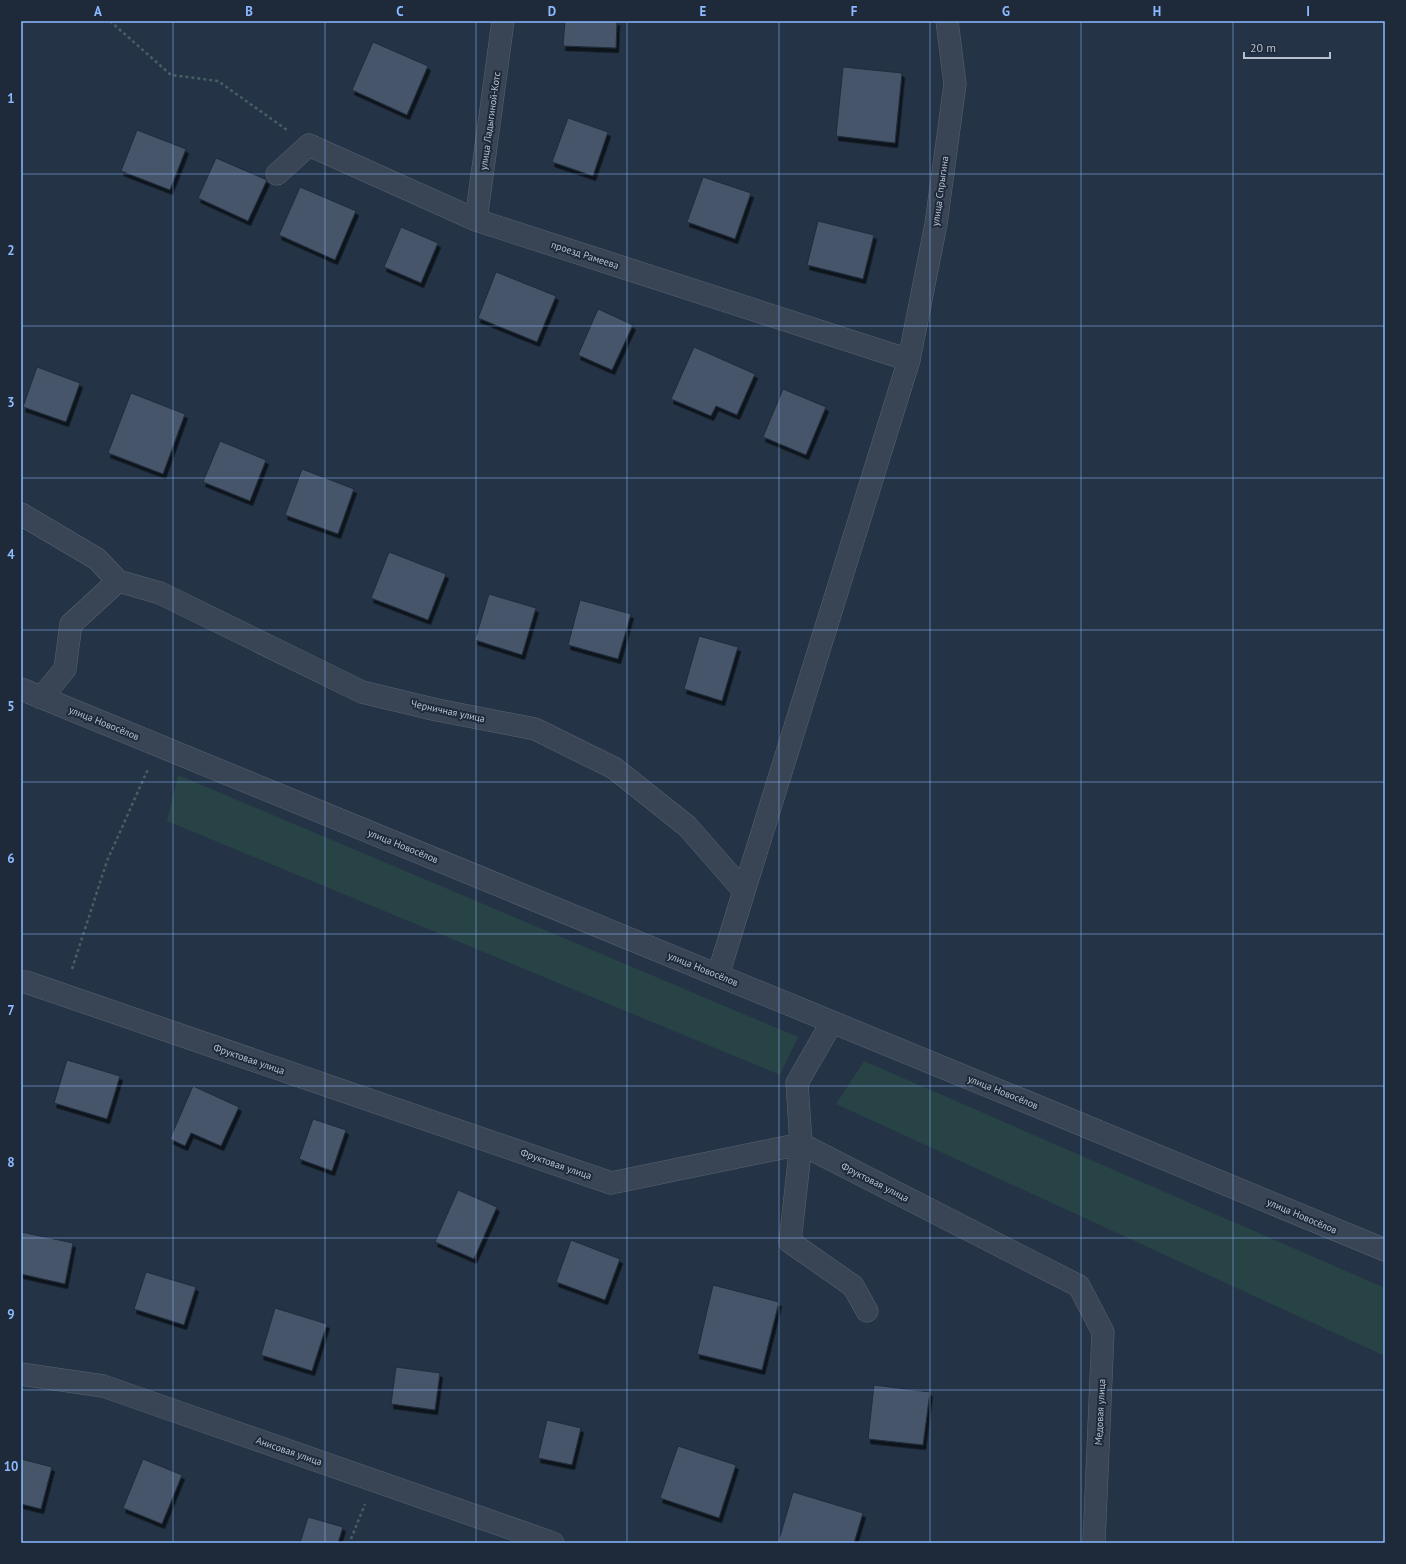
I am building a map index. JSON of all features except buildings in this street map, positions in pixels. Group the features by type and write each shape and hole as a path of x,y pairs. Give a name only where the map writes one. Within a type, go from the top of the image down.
{"street":[{"name":"улица Ладыгиной-Котс","path":"476,220 503,21"},
{"name":"улица Спрыгина","path":"718,975 909,360 936,224 955,84 947,21"},
{"path":"277,174 308,145"},
{"name":"проезд Рамеева","path":"308,145 476,220 909,360"},
{"path":"21,514 97,558 118,581 71,624 65,669 41,698"},
{"name":"Черничная улица","path":"118,581 160,594 362,692 438,710 535,729 542,732 614,768 687,826 744,891"},
{"name":"улица Новосёлов","path":"21,689 1385,1250"},
{"name":"Фруктовая улица","path":"21,982 26,982 611,1183 801,1144 1079,1286"},
{"path":"832,1022 797,1082 801,1144 790,1242 853,1286 867,1311"},
{"name":"Медовая улица","path":"1079,1286 1103,1332 1094,1543"},
{"name":"Анисовая улица","path":"21,1374 103,1386 553,1543"}],"path":[{"path":"110,21 171,75 218,81 308,145"},
{"path":"64,995 107,861 158,746"},
{"path":"350,1539 375,1481"}],"green space":[{"path":"178,775 798,1037 780,1075 167,821"},
{"path":"864,1061 1385,1288 1385,1356 836,1104"}]}
